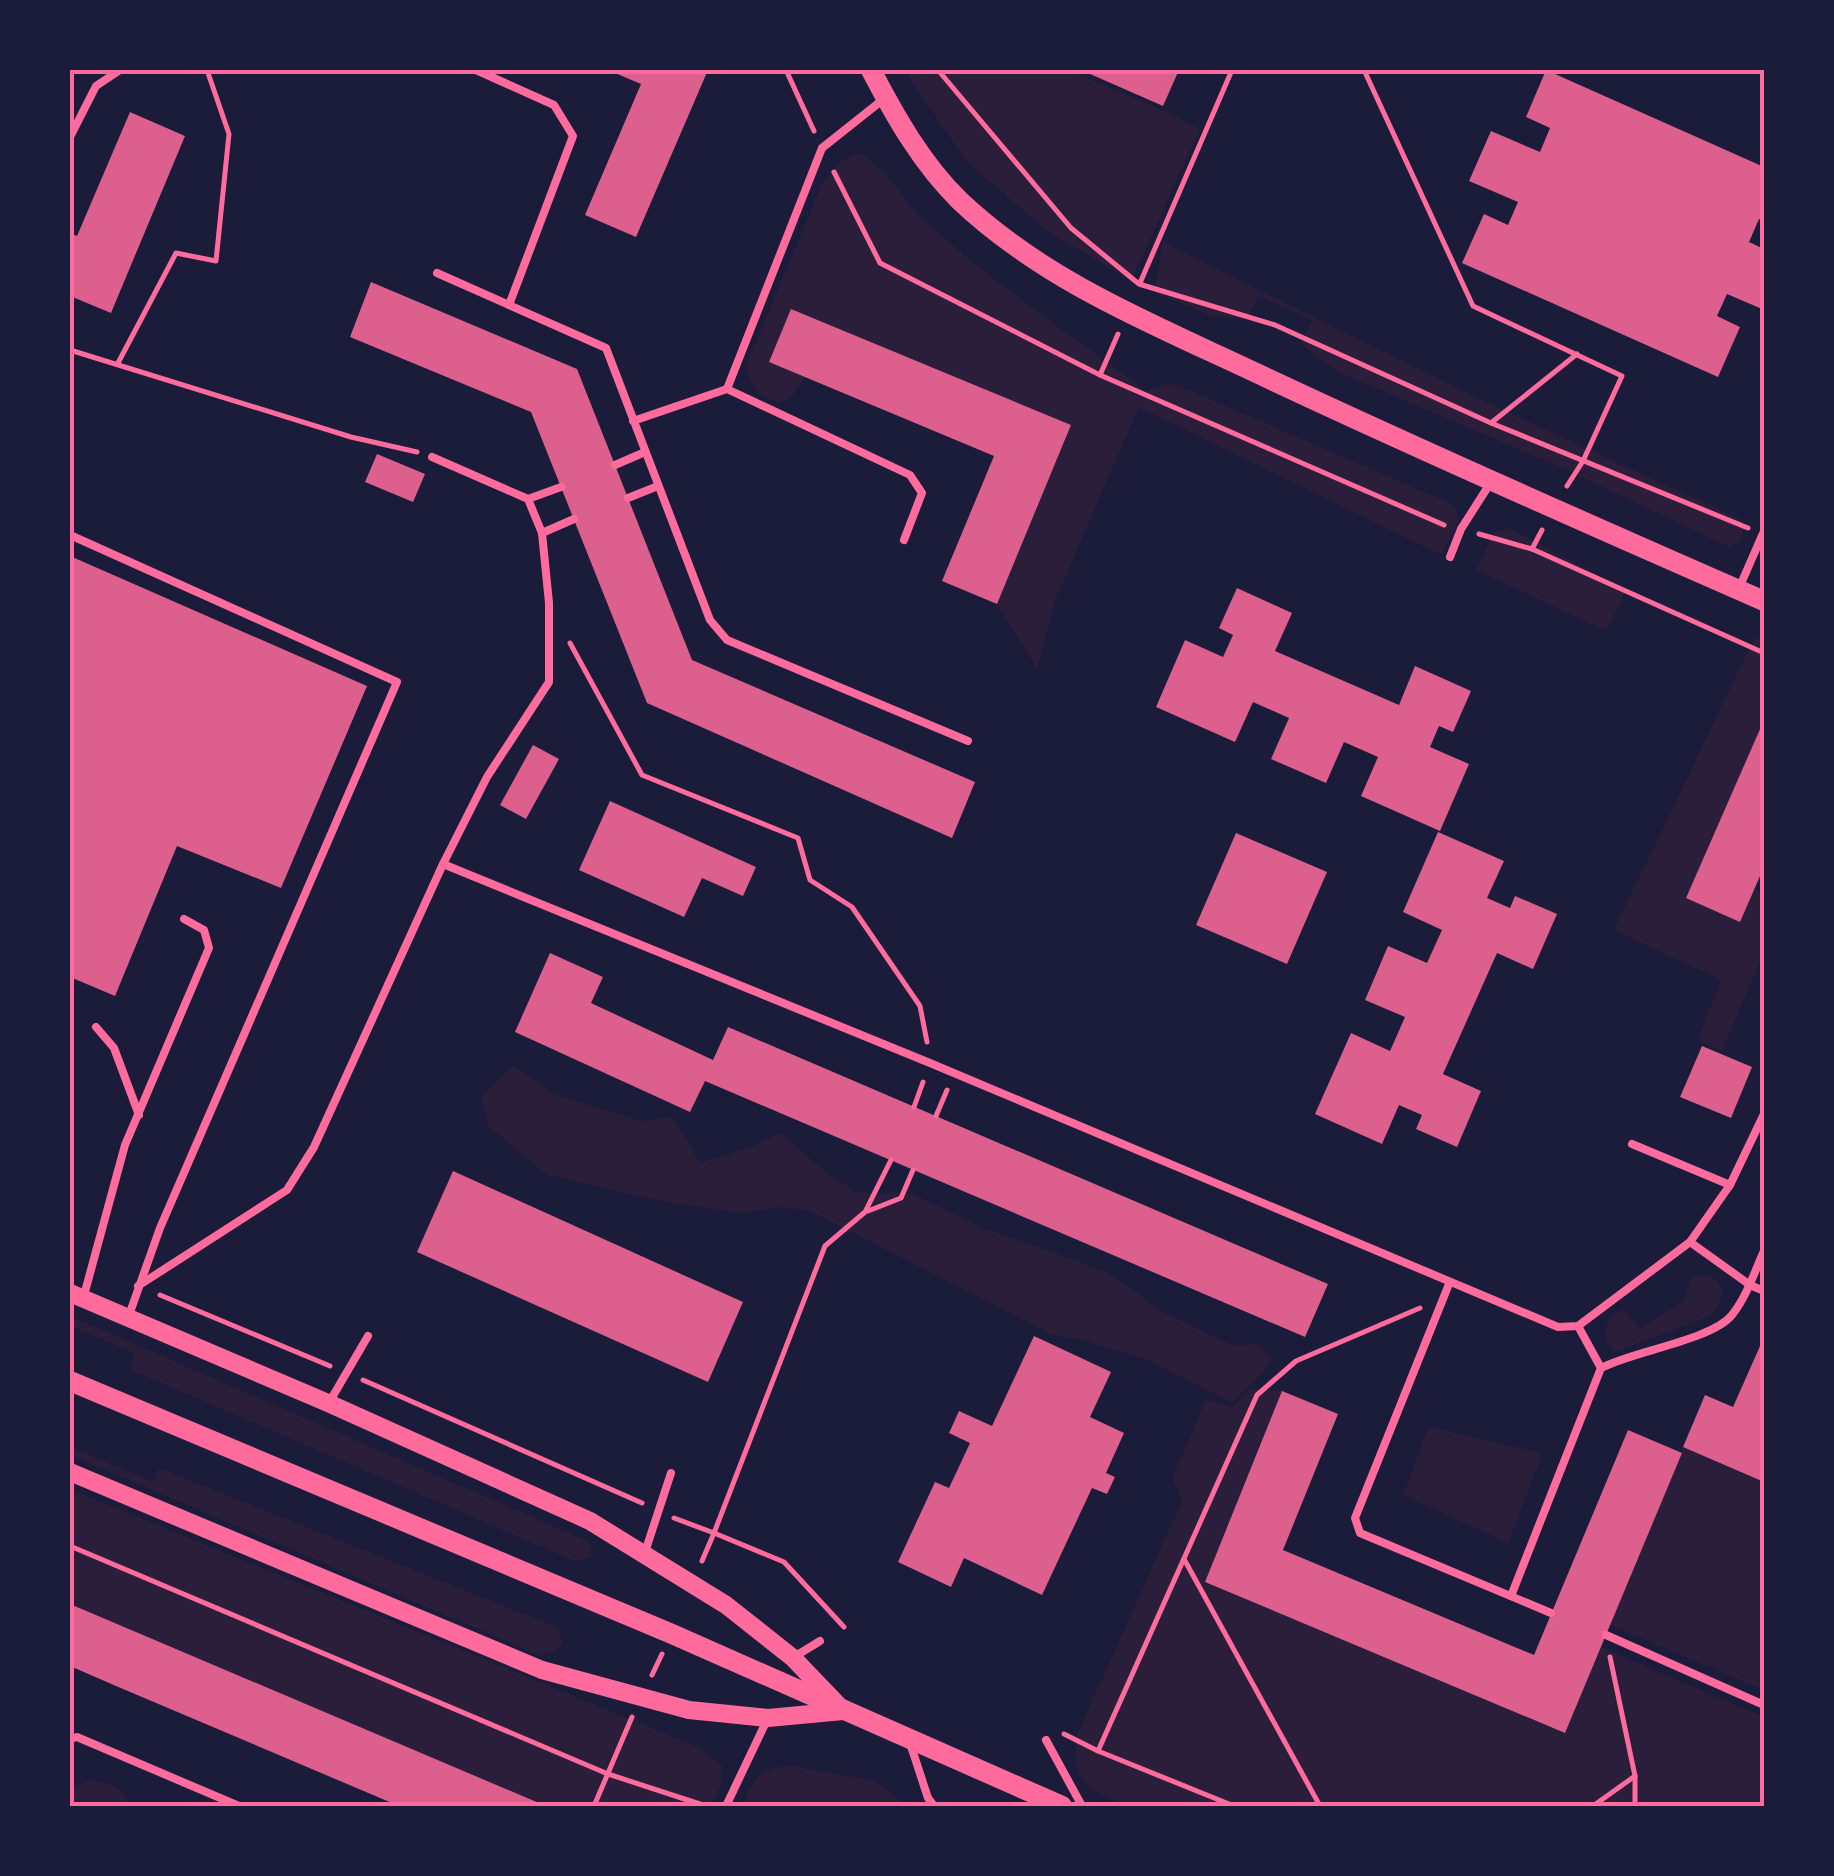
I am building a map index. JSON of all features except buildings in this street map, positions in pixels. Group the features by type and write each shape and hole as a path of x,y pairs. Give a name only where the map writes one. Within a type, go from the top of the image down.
{"main road":[{"path":"871,70 919,153 959,200 1057,274 1127,315 1491,482 1764,601"},
{"path":"70,1381 566,1589 1062,1806"}],"street":[{"path":"77,1296 590,1521 726,1605 793,1658 844,1711"},
{"path":"70,1472 542,1670 672,1706 768,1718 844,1711"}],"lane":[{"path":"70,137 96,86 120,70"},
{"path":"476,70 554,105 572,136 509,305"},
{"path":"726,389 822,148 885,98"},
{"path":"436,273 606,348 710,620 727,640 968,741"},
{"path":"633,421 726,389 910,475 922,493 904,540"},
{"path":"615,465 645,452"},
{"path":"432,457 528,498 561,487"},
{"path":"1450,557 1461,529 1491,482"},
{"path":"628,498 658,486"},
{"path":"138,1286 287,1190 314,1147 442,864 487,777 548,682 549,603 542,533 528,498"},
{"path":"542,533 574,519"},
{"path":"1738,590 1763,532"},
{"path":"70,535 397,682 160,1228 128,1318"},
{"path":"442,864 930,1063 1558,1328 1578,1326 1690,1242 1730,1185 1764,1114"},
{"path":"77,1296 125,1145 209,948 204,930 184,919"},
{"path":"96,1027 114,1048 139,1116"},
{"path":"1632,1144 1730,1185"},
{"path":"1690,1242 1764,1291"},
{"path":"1511,1596 1602,1368 1712,1330 1730,1318 1763,1256"},
{"path":"1449,1284 1355,1518 1360,1533 1552,1613"},
{"path":"1578,1326 1602,1368"},
{"path":"328,1404 368,1336"},
{"path":"645,1552 670,1473"},
{"path":"1606,1636 1764,1705"},
{"path":"793,1658 820,1641"},
{"path":"726,1806 768,1718"},
{"path":"70,1740 76,1737 239,1806"},
{"path":"909,1738 934,1806"},
{"path":"1046,1740 1082,1806"}],"path":[{"path":"118,362 176,254 216,261 229,134 207,70"},
{"path":"786,70 880,262 1100,375 1441,524 1532,550 1764,654"},
{"path":"938,70 1071,228 1139,284 1275,326 1491,423 1763,532"},
{"path":"1100,375 1232,70"},
{"path":"1364,70 1473,306 1622,376 1583,461 1532,550"},
{"path":"70,350 351,437 432,457"},
{"path":"1491,423 1577,354"},
{"path":"549,603 642,775 798,838 810,880 852,906 920,1006 930,1063 914,1107"},
{"path":"936,1116 954,1074"},
{"path":"866,1212 891,1160"},
{"path":"138,1286 714,1534 825,1246 866,1212 902,1198 914,1170"},
{"path":"1098,1751 1257,1395 1296,1361 1443,1299"},
{"path":"70,1546 608,1774 706,1806"},
{"path":"1184,1558 1320,1806"},
{"path":"1606,1636 1635,1776 1635,1806"},
{"path":"1050,1726 1098,1751 1234,1806"},
{"path":"1593,1806 1635,1776"}],"shaded area":[{"path":"910,70 1068,70 1200,129 1131,281 1046,230 966,161 909,77"},
{"path":"859,153 879,167 918,214 953,245 1146,391 1165,384 1177,385 1450,503 1459,520 1441,555 1139,407 1056,598 1037,669 997,604 1071,425 792,309 769,361 805,377 792,397 778,403 760,393 749,379 747,364 822,184 839,162"},
{"path":"1163,242 1475,397 1744,521 1738,543 1729,547 1567,470 1338,372 1301,344 1312,320 1259,296 1246,319 1209,315 1155,293"},
{"path":"1510,528 1626,591 1606,631 1476,570 1494,532"},
{"path":"1755,637 1764,641 1764,723 1686,897 1740,921 1755,889 1764,893 1764,951 1722,1051 1698,1040 1721,980 1614,930"},
{"path":"513,1066 554,1094 641,1121 673,1117 700,1163 781,1133 854,1192 913,1194 982,1227 1107,1272 1165,1313 1234,1346 1255,1344 1272,1359 1233,1403 1145,1359 1053,1335 810,1211 781,1207 743,1213 665,1202 548,1175 489,1127 481,1097"},
{"path":"1692,1276 1716,1279 1723,1292 1710,1316 1615,1352 1605,1334 1611,1314 1623,1310 1640,1328 1683,1302"},
{"path":"70,1316 583,1539 591,1547 592,1556 577,1562 131,1370 134,1353 70,1326"},
{"path":"1249,1389 1282,1391 1205,1582 1564,1733 1601,1647 1764,1717 1764,1806 1126,1806 1091,1788 1076,1764 1077,1735 1182,1501 1172,1478 1206,1400 1232,1407"},
{"path":"1428,1427 1543,1453 1508,1543 1403,1495"},
{"path":"70,1446 153,1482 159,1468 557,1627 563,1643 541,1656 70,1455"},
{"path":"1683,1447 1764,1482 1764,1690 1610,1625"},
{"path":"70,1489 698,1747 722,1765 721,1784 711,1806 546,1806 70,1604"},
{"path":"792,1766 875,1781 908,1806 742,1806 750,1788 765,1772"},
{"path":"90,1780 115,1787 130,1806 70,1806 70,1789"}]}
